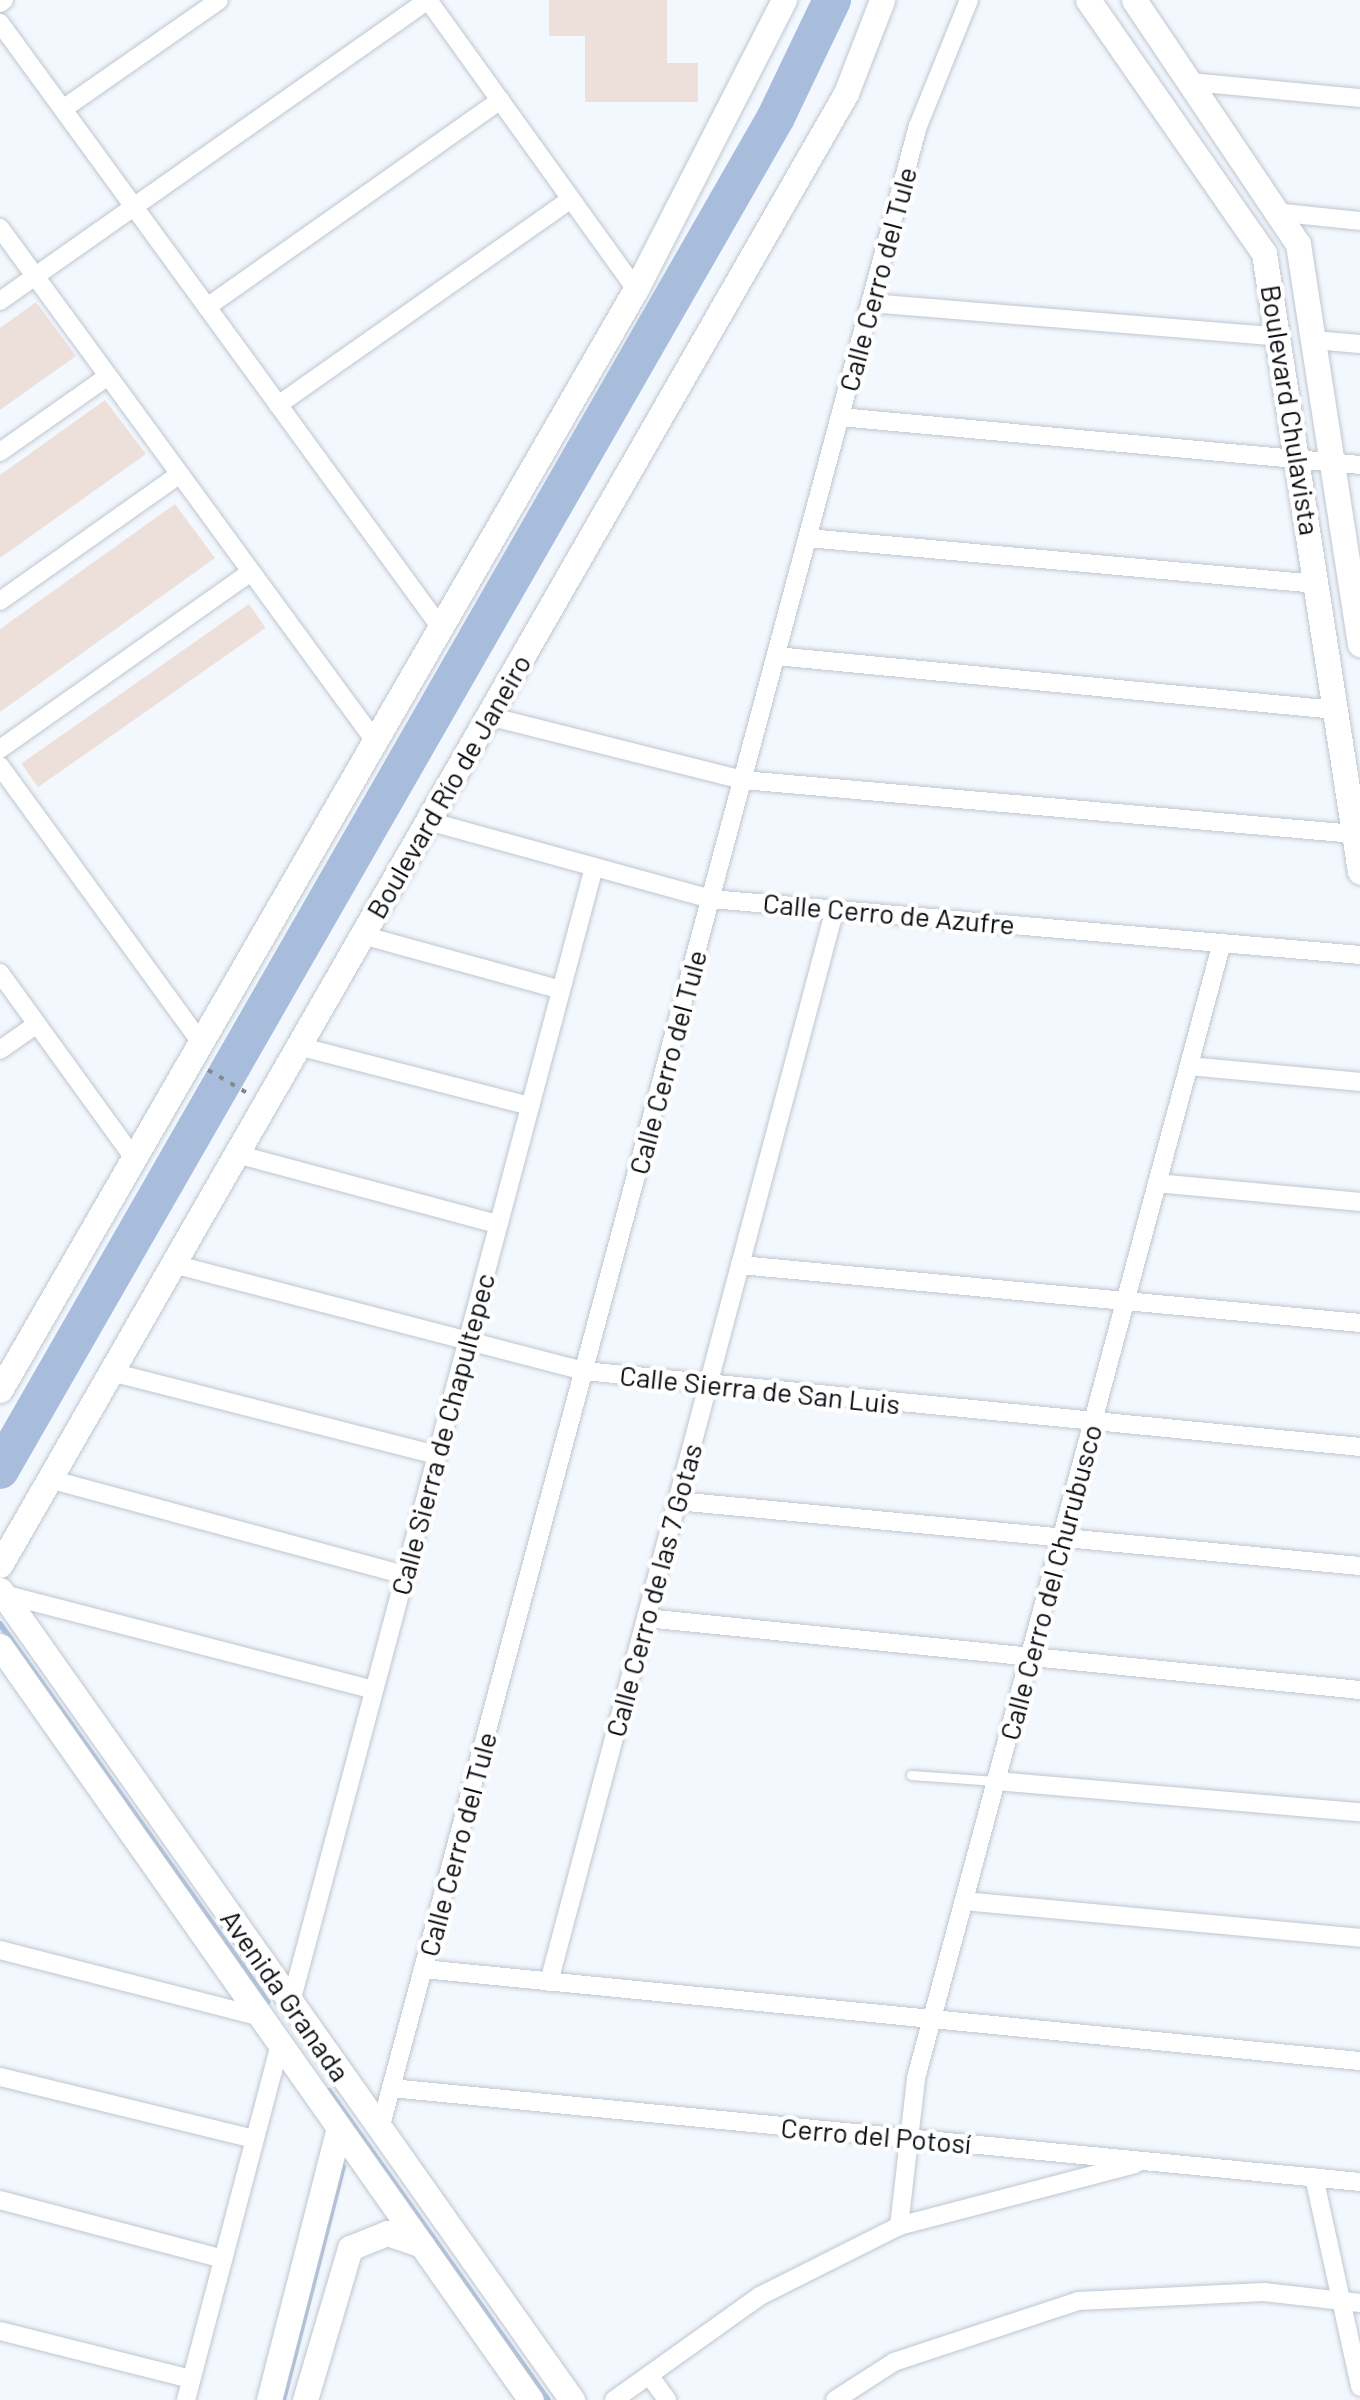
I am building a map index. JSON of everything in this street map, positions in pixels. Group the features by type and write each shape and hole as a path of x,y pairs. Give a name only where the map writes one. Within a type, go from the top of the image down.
{"street":[{"path":"63,109 218,0"},
{"path":"0,301 428,0 636,290"},
{"path":"0,1390 636,290 784,0"},
{"name":"Boulevard Río de Janeiro","path":"0,1565 846,94 882,0"},
{"name":"Calle Cerro del Tule","path":"380,2129 918,126 969,0"},
{"name":"Boulevard Chulavista","path":"1088,0 1255,235 1280,337 1360,872"},
{"name":"Boulevard Chulavista","path":"1134,0 1283,213 1314,340 1360,644"},
{"path":"0,23 440,628"},
{"path":"1191,82 1360,98"},
{"path":"207,307 500,100"},
{"path":"278,405 571,199"},
{"path":"1283,213 1360,220"},
{"path":"0,228 375,741"},
{"path":"870,303 1280,337"},
{"path":"1314,340 1360,344"},
{"path":"0,452 108,376"},
{"path":"840,417 1360,466"},
{"path":"0,601 180,474"},
{"path":"808,538 1317,584"},
{"path":"0,748 251,572"},
{"path":"776,656 1336,710"},
{"path":"488,716 743,780 1354,834"},
{"path":"0,766 196,1051"},
{"name":"Calle Cerro de Azufre","path":"428,821 711,899 1360,956"},
{"name":"Calle Sierra de Chapultepec","path":"291,2002 594,866"},
{"name":"Calle Cerro de las 7 Gotas","path":"549,1982 835,909"},
{"path":"362,935 561,990"},
{"name":"Calle Cerro del Churubusco","path":"899,2226 909,2138 932,2019 1222,942"},
{"path":"0,973 134,1158"},
{"path":"0,1050 37,1024"},
{"path":"298,1046 530,1106"},
{"path":"1189,1066 1360,1082"},
{"path":"236,1154 498,1224"},
{"path":"1157,1183 1360,1202"},
{"name":"Calle Sierra de San Luis","path":"173,1264 584,1372 1360,1447"},
{"path":"740,1265 1360,1323"},
{"path":"111,1372 437,1455"},
{"path":"49,1479 405,1574"},
{"path":"677,1501 1360,1566"},
{"path":"2,1592 374,1690"},
{"name":"Avenida Granada","path":"2,1592 572,2400"},
{"path":"646,1618 1360,1690"},
{"name":"Avenida Granada","path":"0,1646 531,2400"},
{"path":"0,1673 30,1688"},
{"path":"996,1781 1360,1812"},
{"path":"964,1901 1360,1938"},
{"path":"0,1950 261,2017"},
{"path":"424,1969 1360,2061"},
{"path":"186,2400 291,2002"},
{"path":"0,2077 254,2139"},
{"name":"Cerro del Potosí","path":"391,2088 1360,2182"},
{"path":"269,2400 339,2128"},
{"path":"614,2400 760,2296 899,2226 1149,2161"},
{"path":"1314,2177 1351,2302 1360,2387"},
{"path":"0,2200 223,2259"},
{"path":"306,2400 350,2248 387,2233 422,2245"},
{"path":"836,2400 894,2362 1078,2301 1191,2292 1351,2302"},
{"path":"0,2331 191,2380"},
{"path":"649,2375 667,2400"}],"lane":[{"path":"911,1775 996,1781"}],"path":[{"path":"196,1051 265,1104"}],"building":[{"path":"549,0 667,0 667,63 698,63 698,102 585,102 585,36 549,36"},
{"path":"36,302 76,356 0,410 0,328"},
{"path":"105,400 146,454 0,558 0,475"},
{"path":"175,504 215,558 0,712 0,629"},
{"path":"249,604 266,628 38,787 21,763"}],"waterway":[{"path":"0,1470 776,117 832,0"},
{"path":"0,1624 268,2002"},
{"path":"329,2091 548,2400"},
{"path":"283,2400 343,2167"}]}
